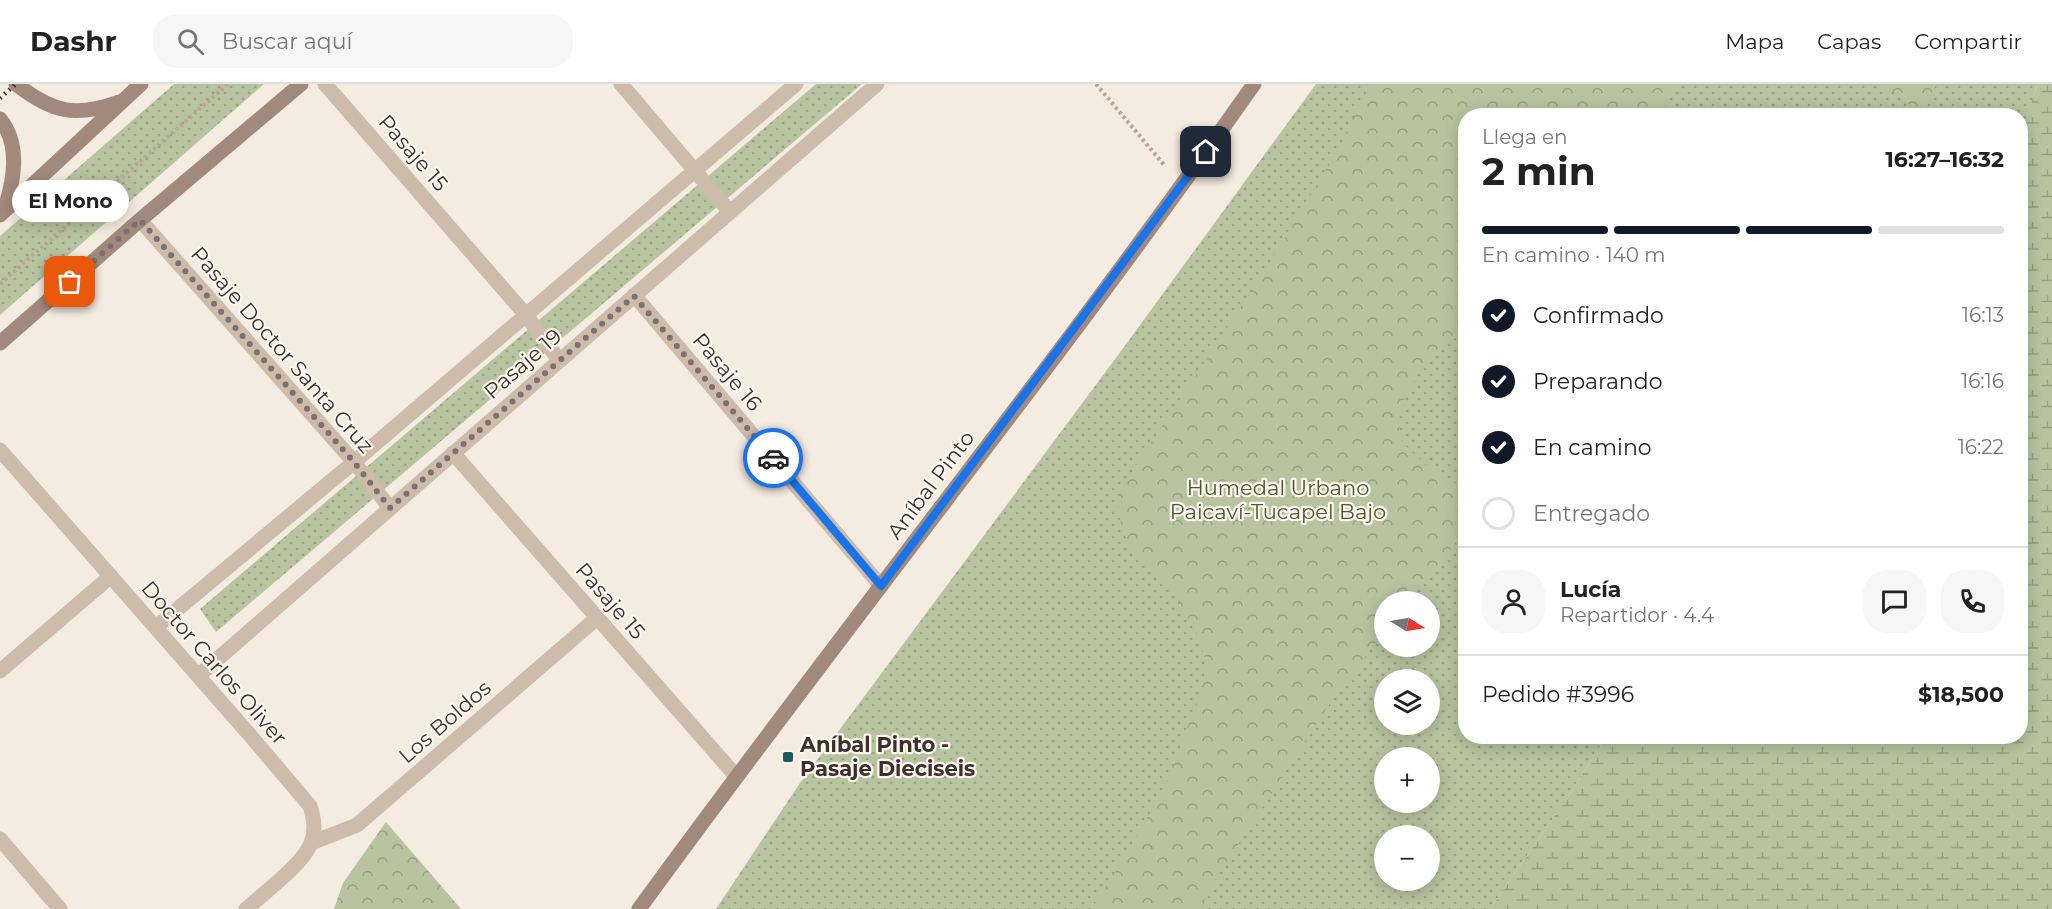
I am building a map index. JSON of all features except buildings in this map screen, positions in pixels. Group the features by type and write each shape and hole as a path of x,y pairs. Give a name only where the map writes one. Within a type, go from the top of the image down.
{"street":[{"path":"16,84 46,105 64,110 93,109 124,100"},
{"path":"2,213 141,84"},
{"path":"0,343 140,220 301,84"},
{"name":"Pasaje 15","path":"325,84 526,315 559,360"},
{"path":"621,84 730,212"},
{"name":"Pasaje 19","path":"156,627 354,462 796,84"},
{"name":"Pasaje 19","path":"198,676 877,84"},
{"name":"Aníbal Pinto","path":"639,909 736,776 1182,186 1254,84"},
{"path":"0,119 12,141 14,155 10,194 2,213"},
{"name":"Pasaje Doctor Santa Cruz","path":"140,220 354,462 390,508"},
{"name":"Pasaje 16","path":"634,296 881,586"},
{"name":"Doctor Carlos Oliver","path":"0,450 310,806 314,818 311,843"},
{"name":"Pasaje 15","path":"453,453 736,776"},
{"path":"0,671 111,576"},
{"name":"Los Boldos","path":"311,843 357,825 597,618"},
{"path":"0,839 60,909"},
{"path":"246,909 299,860 311,843"}],"path":[{"path":"0,284 228,84"},
{"path":"1096,84 1182,186"}],"green space":[{"path":"174,84 264,84 0,315 0,236"},
{"path":"816,84 862,84 216,632 200,609"},
{"path":"1316,84 2038,84 2028,113 2028,108 1458,108 1458,744 1602,744 1490,909 716,909 800,783"},
{"name":"Humedal Urbano Paicaví-Tucapel Bajo","path":"1370,84 1677,84 1665,108 1458,108 1458,336 1423,364 1404,400 1398,417 1402,442 1425,464 1448,481 1458,484 1458,540 1416,591 1374,591 1374,645 1332,700 1208,891 1201,909 1092,909 1165,785 1198,701 1207,667 1199,638 1172,589 1146,563 1123,534 1118,506 1122,487 1265,270 1336,153"},
{"path":"1881,84 1937,84 1924,104 1910,105"},
{"path":"2038,84 2052,84 2052,909 1490,909 1602,744 2028,744 2028,112"},
{"path":"386,822 461,909 334,909 343,883"}],"railway":[{"path":"0,98 16,84"}],"way so far":[{"path":"70,282 140,220 354,462 390,508 634,296 773,458"}],"place":[{"name":"El Mono","path":"70,282"},
{"name":"Aníbal Pinto - Pasaje Dieciseis","path":"788,757"}],"route":[{"path":"773,458 881,586 1206,152"}]}
